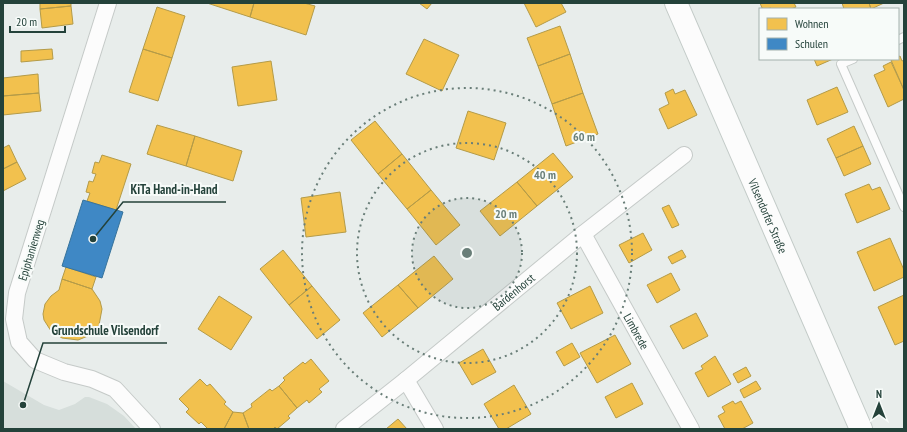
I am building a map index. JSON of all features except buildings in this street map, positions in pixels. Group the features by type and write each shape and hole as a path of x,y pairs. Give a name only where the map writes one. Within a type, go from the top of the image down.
{"main road":[{"name":"Vilsendorfer Straße","path":"676,3 861,429"}],"street":[{"name":"Epiphanienweg","path":"108,3 17,293 14,319 19,342 35,360 64,372 92,379 115,389 152,429"},
{"name":"Bardenhorst","path":"344,429 406,380 583,234 684,155"},
{"name":"Limbrede","path":"583,234 691,429"},
{"path":"406,380 435,429"}],"lane":[{"path":"840,62 904,207"}],"shaded area":[{"path":"3,381 44,405 59,410 75,404 85,397 89,397 107,404 124,416 136,429 3,429"}],"place":[{"name":"KiTa Hand-in-Hand","path":"93,239"},
{"name":"Grundschule Vilsendorf","path":"23,405"}]}
